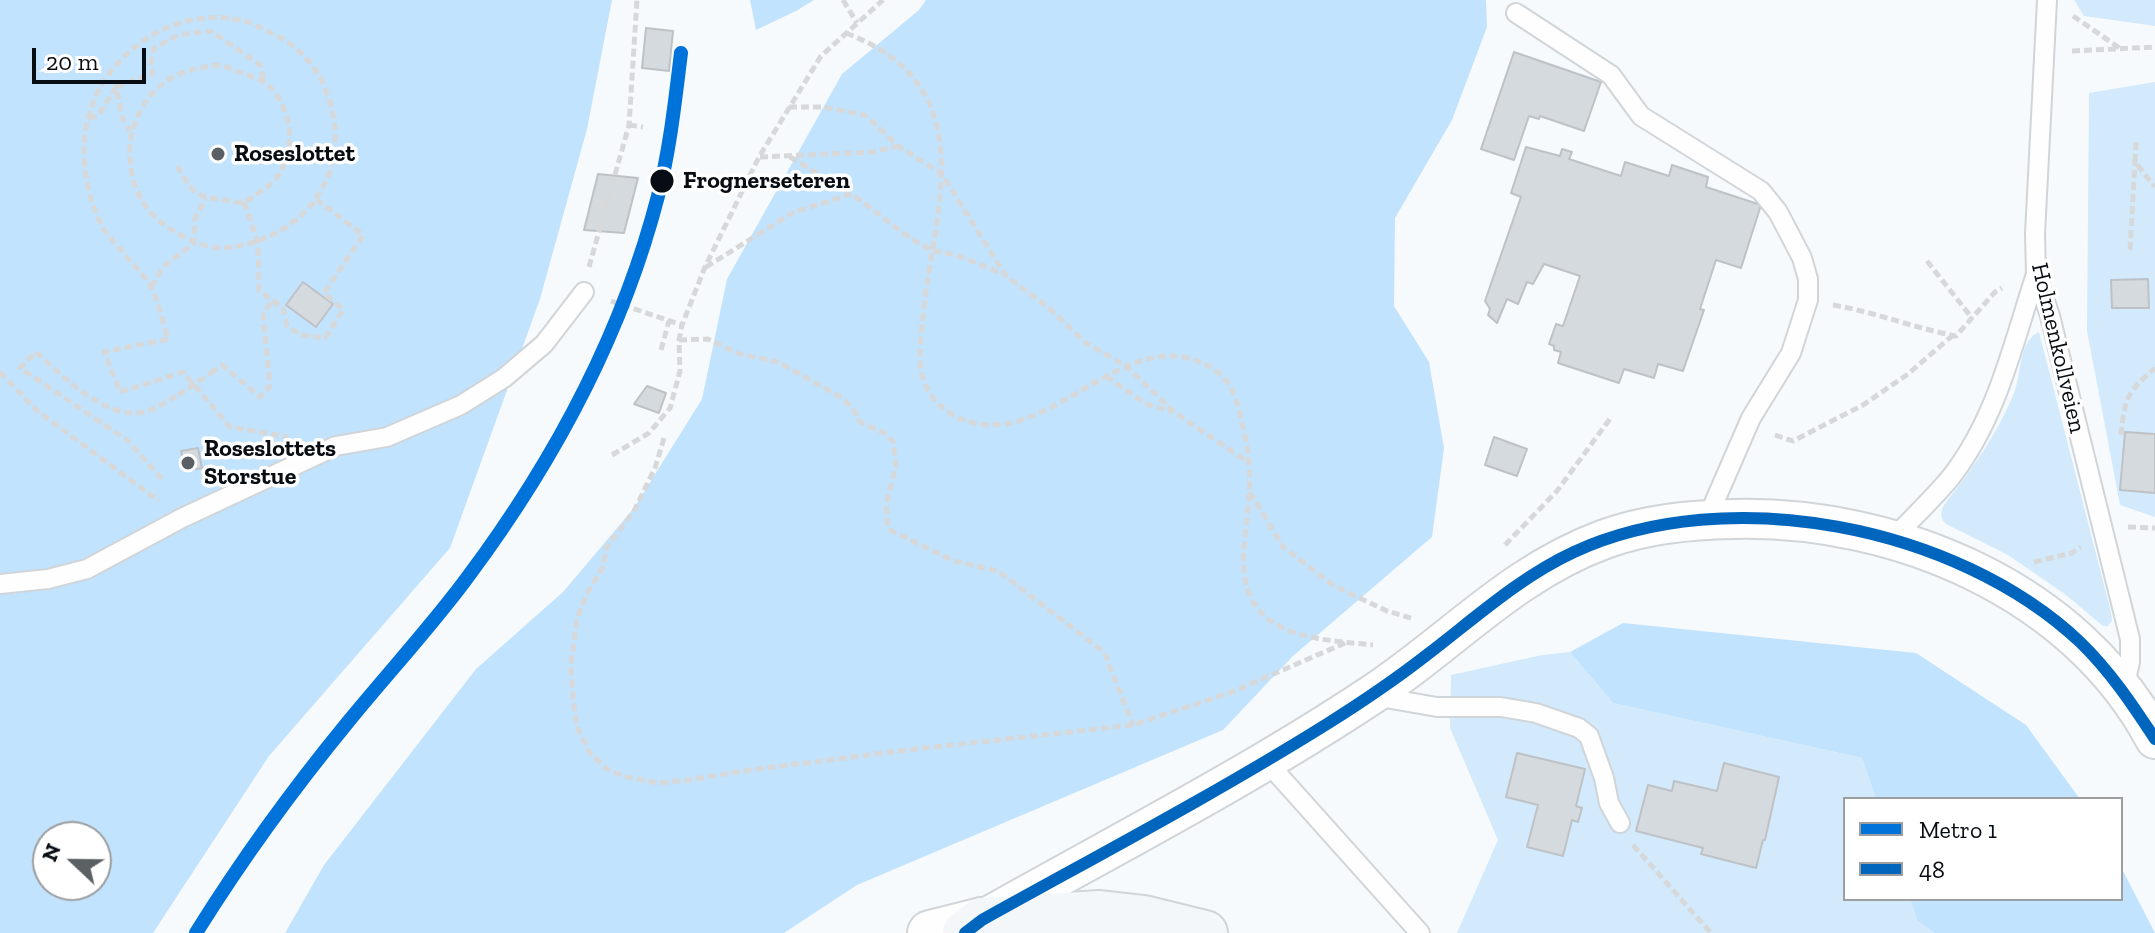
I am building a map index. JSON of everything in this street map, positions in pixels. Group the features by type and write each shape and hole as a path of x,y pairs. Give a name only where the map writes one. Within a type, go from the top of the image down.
{"main road":[{"path":"974,926 1100,913 1144,918 1205,933"}],"street":[{"path":"930,933 974,926 1266,761 1371,696 1429,628 1577,551 1626,532 1652,526 1707,519 1785,519 1849,529 1892,540 1987,577 2070,633 2097,658 2124,690 2155,739"}],"lane":[{"name":"Holmenkollveien","path":"2055,4 2043,51 2036,274 2050,316 2130,639 2130,662 2124,690"},
{"path":"1516,13 1611,75 1641,116 1761,191 1793,237 1808,279 1808,300 1791,353 1748,426 1707,519"},
{"path":"1892,540 1950,477 1979,434 1998,396 2036,274"},
{"path":"0,584 48,579 87,569 182,518 336,446 387,437 461,405 504,378 544,344 584,292"},
{"path":"1371,696 1437,707 1501,707 1536,713 1579,728 1589,736 1609,803 1620,823"},
{"path":"1266,761 1420,933"}],"path":[{"path":"637,0 629,125 584,292 682,325"},
{"path":"843,0 857,23"},
{"path":"612,455 649,433 670,408 680,371 682,325 705,267 759,157 821,56 883,0"},
{"path":"2055,4 2122,49"},
{"path":"264,81 220,65 184,71 156,89 138,113 131,132 128,156 134,188 156,220 194,243 227,248 258,243 293,224 317,200 334,162 336,125 325,87 309,60 282,37 244,21 207,18 173,26 137,43 111,68 91,103 84,144 88,187 101,225 151,287 168,339 104,352 120,392 183,372 230,427 336,446"},
{"path":"89,118 98,116 116,87 153,73 154,48 178,35 211,31 260,65 264,81 277,96 291,123 287,161 269,187 243,202 206,198 192,189 177,166"},
{"path":"846,33 886,52 904,66 918,81 936,117 942,174 919,361 923,380 931,395 952,415 978,425 996,427 1022,420 1126,366 1168,357 1199,359 1221,374 1233,391 1240,412 1249,463 1250,492 1243,572 1251,598 1270,620 1288,630 1346,642"},
{"path":"2043,51 2155,47"},
{"path":"116,87 123,120 131,132"},
{"path":"789,107 823,107 865,115 898,146 942,174 1005,275"},
{"path":"629,125 643,127"},
{"path":"2130,250 2136,142"},
{"path":"759,157 873,152 898,146"},
{"path":"789,157 852,194 931,250 959,256 1005,275 1050,309 1086,343 1126,366 1174,412 1249,463"},
{"path":"2135,162 2155,187"},
{"path":"705,267 794,212 852,194"},
{"path":"194,243 195,218 206,198"},
{"path":"243,202 258,243 259,291 283,308 287,326 301,335 325,338 343,310 324,293 363,235 317,200"},
{"path":"151,287 164,266 194,243"},
{"path":"1927,261 1972,318"},
{"path":"1843,306 1875,313 1908,326 1956,336 1995,292 2036,274"},
{"path":"162,479 127,440 20,368 36,352 71,384 105,405 130,413 152,410 222,365 260,397 270,386 263,314 272,301"},
{"path":"661,350 669,321"},
{"path":"1748,426 1793,441 1863,405 1908,374 1952,335"},
{"path":"679,340 708,339 739,354 778,362 839,396 852,407 860,422 886,434 893,442 896,466 886,505 888,529 954,561 998,571 1104,652 1133,725"},
{"path":"2121,435 2126,399 2133,387 2155,368"},
{"path":"0,372 36,410 182,518"},
{"path":"1106,376 1146,404 1174,412"},
{"path":"1496,553 1557,491 1612,416"},
{"path":"664,438 655,468 639,501 627,523 606,548 603,567 586,595 577,618 571,665 577,727 589,752 607,769 623,776 658,783 945,745 1133,725 1232,692 1346,642 1429,628"},
{"path":"1250,492 1283,547 1334,586 1429,628"},
{"path":"1987,577 2072,553 2104,529"},
{"path":"1399,627 1429,628"},
{"path":"1620,823 1646,861 1711,933"}],"shaded area":[{"path":"0,0 612,0 587,129 540,299 450,548 269,756 153,933 0,933"},
{"path":"750,0 814,0 756,30"},
{"path":"926,0 1486,0 1487,27 1452,120 1395,218 1394,306 1429,362 1444,448 1432,537 1293,656 1223,730 857,885 784,933 285,933 324,865 476,669 563,592 634,508 702,399 727,279 842,74 919,10"},
{"path":"2074,0 2155,0 2155,26 2084,16"},
{"path":"2155,82 2155,517 2120,505 2087,331 2089,93"},
{"path":"2039,332 2111,612 2112,621 2108,626 2103,626 2066,595 2008,555 1946,524 1941,513 1992,438 2017,385 2027,343"},
{"path":"1623,623 1916,653 2026,725 2079,797 1875,797 1862,758 1613,703 1570,652"},
{"path":"1570,652 1613,703 1862,758 1875,797 1843,797 1843,901 1911,901 1917,920 1934,933 1457,933 1498,840 1450,728 1451,675"},
{"path":"2123,871 2155,933 1934,933 1917,920 1911,901 2123,901"}],"building":[{"path":"646,28 673,31 669,71 642,68"},
{"path":"1514,52 1601,82 1584,131 1540,116 1539,119 1529,116 1514,160 1481,149"},
{"path":"1526,147 1560,156 1562,149 1572,152 1569,159 1621,176 1625,162 1669,176 1672,165 1708,177 1706,187 1761,205 1741,268 1716,260 1700,309 1704,310 1683,371 1658,364 1654,378 1624,369 1619,383 1558,363 1561,352 1549,344 1556,324 1563,326 1580,276 1544,264 1533,284 1527,282 1518,304 1507,299 1497,323 1488,315 1490,309 1485,301 1521,197 1511,193"},
{"path":"598,174 638,178 624,233 584,230"},
{"path":"2148,279 2149,308 2112,308 2111,280"},
{"path":"303,282 333,304 316,327 286,305"},
{"path":"647,386 666,393 659,413 634,404"},
{"path":"2125,432 2155,434 2155,493 2120,490"},
{"path":"1494,437 1527,449 1517,476 1485,465"},
{"path":"198,448 202,468 185,471 181,451"},
{"path":"1517,753 1585,769 1576,806 1582,808 1578,822 1572,820 1563,856 1527,847 1538,805 1506,797"},
{"path":"1724,763 1779,777 1756,868 1701,854 1703,848 1636,831 1648,785 1672,791 1674,781 1717,791"}],"metro line":[{"name":"1","path":"196,933 250,851 308,773 467,578 556,443 604,348 643,248 666,161 681,53"}],"transit line":[{"name":"48","path":"965,933 982,920 1199,800 1327,724 1404,672 1516,586 1554,562 1635,531 1701,520 1769,519 1839,527 1906,544 1971,569 2029,602 2080,642 2111,676 2155,739"}],"place":[{"name":"Roseslottet","path":"218,154"},
{"name":"Frognerseteren","path":"662,181"},
{"name":"Roseslottets Storstue","path":"188,463"}]}
